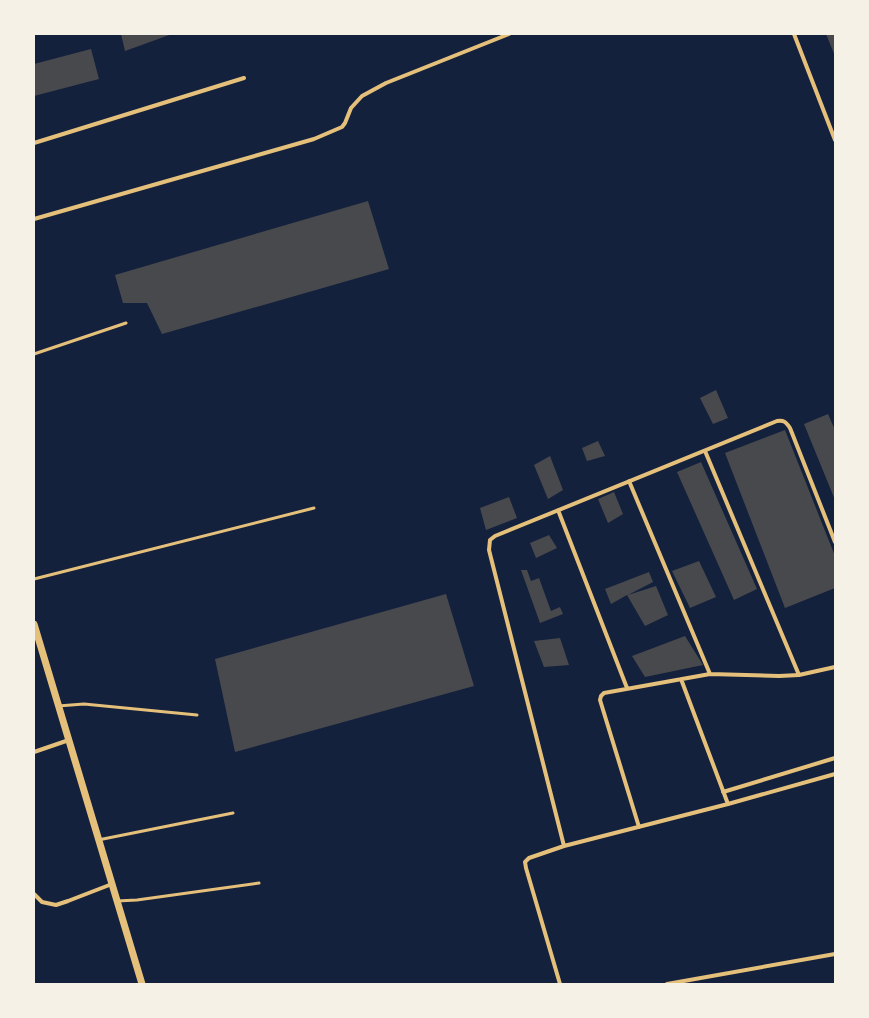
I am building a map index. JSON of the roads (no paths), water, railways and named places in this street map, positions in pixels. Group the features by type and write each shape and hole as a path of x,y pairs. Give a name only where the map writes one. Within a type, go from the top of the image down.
{"street":[{"path":"34,219 314,139 342,127 351,108 362,96 386,83 509,34"},
{"path":"794,34 835,140"},
{"path":"34,143 244,78"},
{"path":"564,846 489,550 490,540 495,536 558,510 782,420 786,422 790,428 835,542"},
{"path":"704,451 798,675"},
{"path":"629,481 710,674"},
{"path":"558,510 627,688"},
{"path":"34,624 142,984"},
{"path":"639,827 600,700 604,693 710,674 779,676 798,675 835,668"},
{"path":"681,679 728,804"},
{"path":"34,752 69,740"},
{"path":"723,792 835,758"},
{"path":"560,984 526,868 525,862 529,858 564,846 728,804 835,774"},
{"path":"34,894 42,902 56,905 112,884"},
{"path":"667,984 835,954"},
{"path":"705,978 706,984"}],"lane":[{"path":"34,354 126,323"},
{"path":"34,579 314,508"},
{"path":"58,706 84,704 197,716"},
{"path":"98,840 233,813"},
{"path":"117,901 137,900 259,883"}]}
